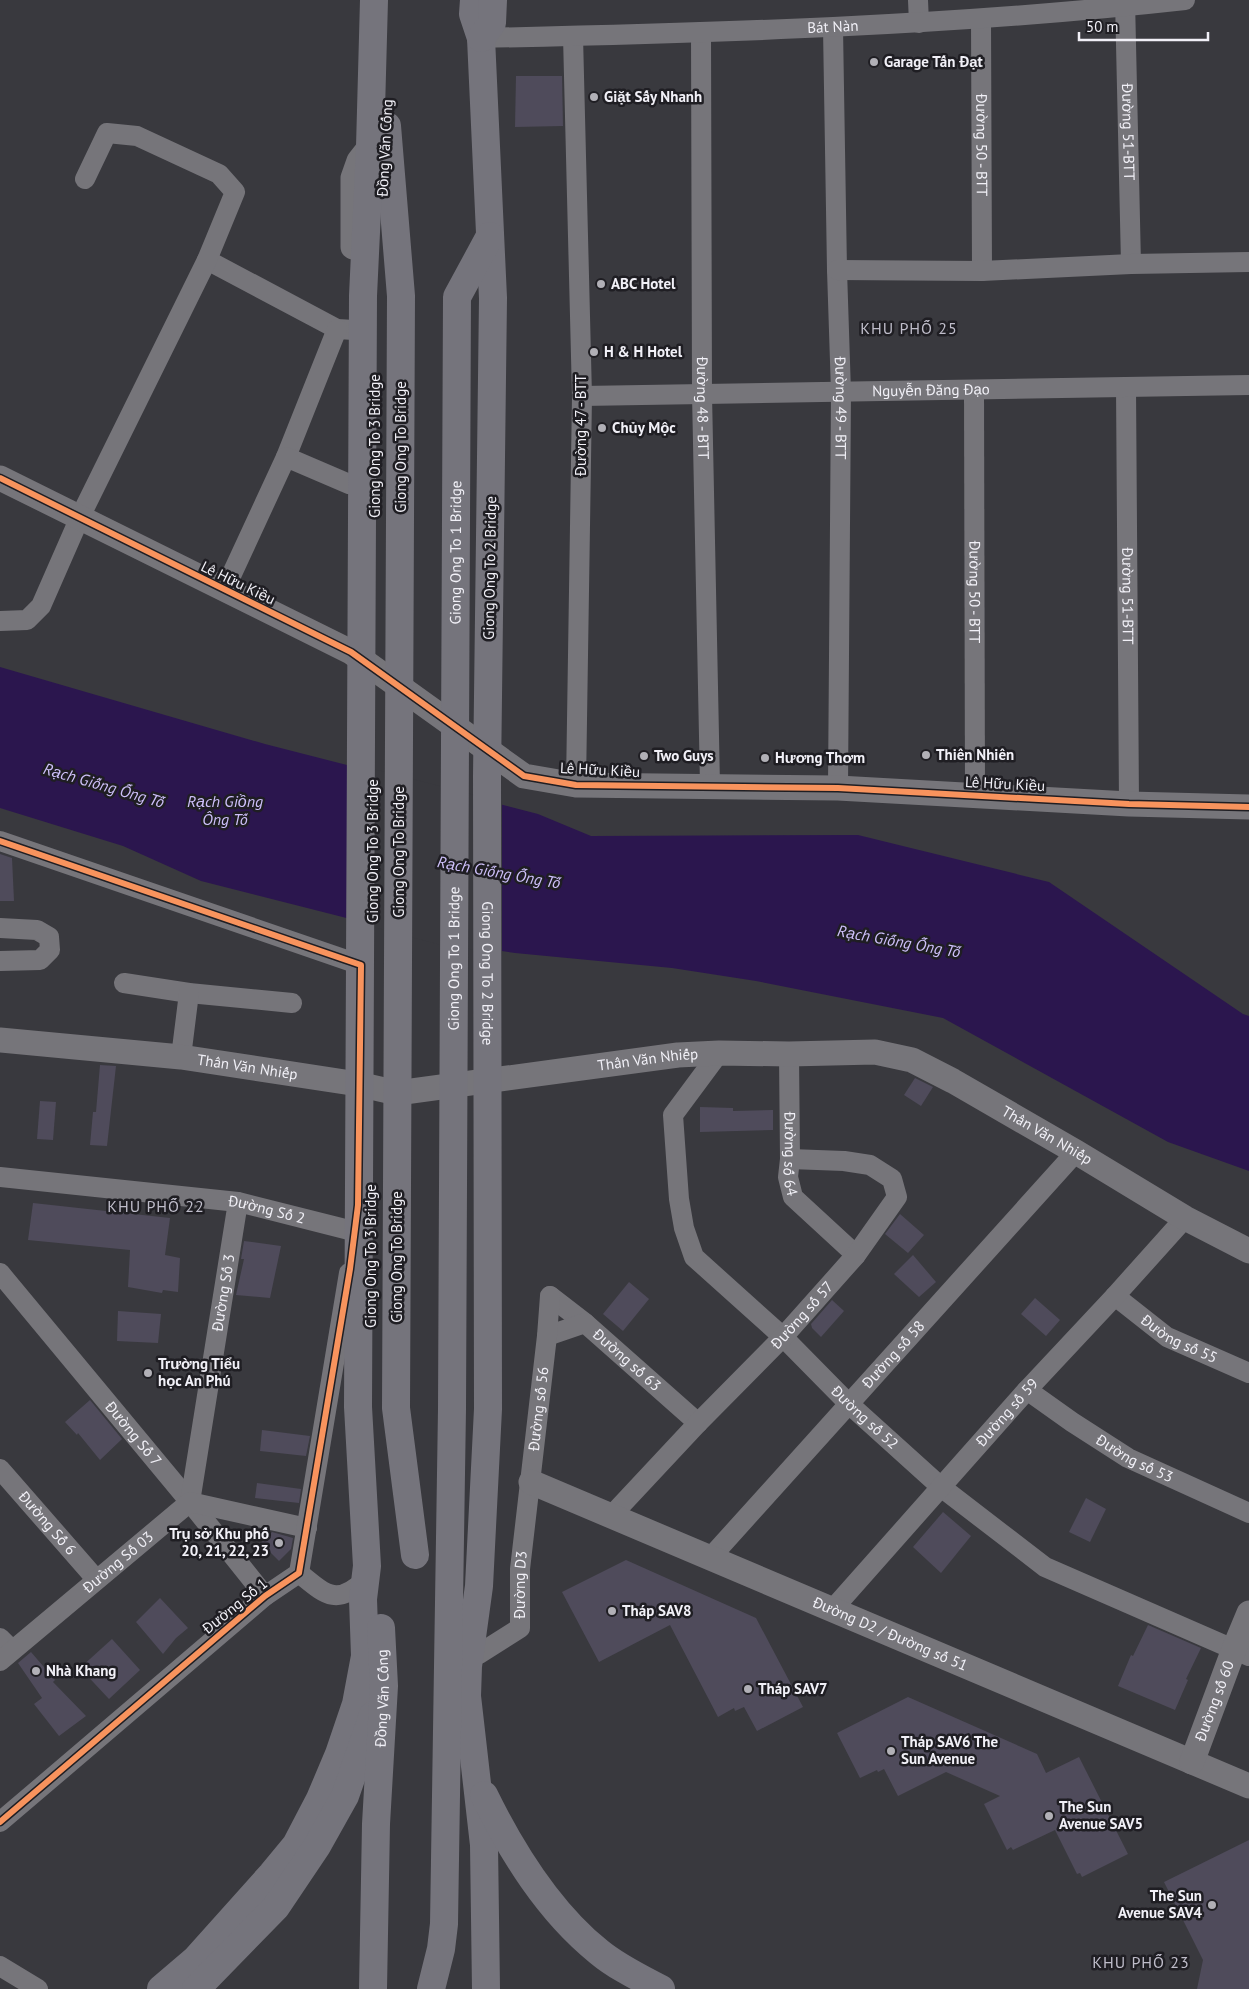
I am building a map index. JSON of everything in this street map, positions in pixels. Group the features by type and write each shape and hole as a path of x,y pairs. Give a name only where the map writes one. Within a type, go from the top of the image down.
{"main road":[{"name":"Đồng Văn Cống","path":"374,0 380,296"},
{"name":"Đồng Văn Cống","path":"378,136 392,0"},
{"path":"474,0 473,14 481,38 490,236"},
{"path":"481,38 492,23 493,0"},
{"name":"Giong Ong To 1 Bridge","path":"431,1989 441,1949 444,1924 452,1409 457,297 490,236"},
{"name":"Giong Ong To 2 Bridge","path":"469,1652 479,1586 488,1409 487,776 493,298 490,236"},
{"name":"Giong Ong To 3 Bridge","path":"375,1407 380,296"},
{"name":"Đồng Văn Cống","path":"373,1989 376,1824 384,1686 375,1407"},
{"path":"375,1407 414,1553"},
{"path":"161,1989 195,1960 272,1874 296,1844 320,1799 339,1754 356,1704 365,1656 364,1590 367,1566 375,1407"},
{"path":"469,1652 468,1720 477,1778 484,1853 486,1989"},
{"path":"196,1989 276,1907 317,1846 345,1796 384,1686"},
{"path":"477,1778 510,1842 544,1894 564,1919 599,1952 637,1977 661,1989"}],"street":[{"path":"918,0 919,23"},
{"name":"Bát Nàn","path":"481,38 833,28 981,20 1125,3 1185,0"},
{"name":"Đường 51-BTT","path":"1125,3 1131,264"},
{"name":"Đường 50 - BTT","path":"981,20 982,271"},
{"name":"Đường 49 - BTT","path":"833,28 841,392 838,788"},
{"name":"Đường 48 - BTT","path":"701,32 702,394 710,785"},
{"name":"Đường 47 - BTT","path":"573,36 582,396 576,785"},
{"path":"0,621 27,620 41,606 80,517 207,260 235,192 219,174 137,136 107,133 85,179"},
{"path":"350,740 350,484 345,330 353,178 359,161 378,136"},
{"path":"207,260 345,330"},
{"path":"837,270 982,271 1131,264 1249,262"},
{"path":"224,590 345,330"},
{"name":"Nguyễn Đăng Đạo","path":"582,396 1249,385"},
{"name":"Đường 51-BTT","path":"1126,387 1129,804"},
{"name":"Đường 50 - BTT","path":"974,390 975,795"},
{"path":"286,458 350,484"},
{"name":"Lê Hữu Kiều","path":"0,478 351,652 524,776 576,785 710,785 838,788 1129,804 1249,807"},
{"path":"0,841 361,965 358,1084 358,1205 353,1231 350,1270 299,1572 331,1595 364,1590"},
{"path":"0,928 37,930 49,938 50,950 40,960 0,961"},
{"path":"124,983 292,1003"},
{"path":"181,1057 189,992"},
{"name":"Thân Văn Nhiếp","path":"0,1040 181,1057 358,1084 397,1093 719,1052 789,1054 875,1052 912,1060 1076,1152 1185,1218 1249,1251"},
{"name":"Đường số 52","path":"719,1052 673,1116 679,1199 684,1228 694,1257 782,1337 849,1404 941,1487 1045,1567 1241,1652"},
{"name":"Đường số 64","path":"789,1054 790,1159 788,1177 793,1198 856,1255"},
{"name":"Đường số 58","path":"710,1558 1076,1152"},
{"name":"Đường số 57","path":"612,1516 698,1423 782,1337 856,1255 897,1197 892,1179 870,1165 844,1160 790,1159"},
{"name":"Đường Số 2","path":"0,1176 238,1202 353,1231"},
{"name":"Đường Số 3","path":"190,1502 238,1202"},
{"name":"Đường số 59","path":"832,1610 1027,1390 1185,1218"},
{"name":"Đường Số 7","path":"0,1273 190,1502 265,1596"},
{"name":"Đường số 63","path":"550,1296 584,1323 698,1423"},
{"name":"Đường số 56","path":"531,1482 550,1296"},
{"name":"Đường số 55","path":"1115,1296 1167,1337 1249,1373"},
{"name":"Đường số 63","path":"547,1336 584,1323"},
{"name":"Đường số 53","path":"1027,1390 1128,1458 1249,1513"},
{"name":"Đường Số 6","path":"0,1469 96,1579"},
{"name":"Đường D2 / Đường số 51","path":"531,1482 1249,1786"},
{"name":"Đường D3","path":"469,1652 479,1654 520,1628 520,1569 531,1482"},
{"path":"190,1502 307,1528"},
{"name":"Đường Số 03","path":"4,1650 96,1579 190,1502"},
{"name":"Đường Số 1","path":"0,1822 265,1596 299,1572"},
{"name":"Đường số 60","path":"1192,1762 1241,1652 1249,1613"},
{"path":"0,1966 38,1989"}],"water":[{"path":"0,667 265,744 538,814 591,836 858,835 1049,882 1243,1014 1249,1016 1249,1171 1168,1142 943,1018 756,981 672,968 515,953 437,941 201,881 123,846 0,808"}],"pier":[{"path":"354,764 502,802 502,954 437,944 352,921"}],"building":[{"path":"516,76 562,76 563,126 515,127"},
{"path":"0,854 12,858 14,901 0,901"},
{"path":"100,1065 116,1066 107,1146 90,1145 93,1112 96,1112"},
{"path":"915,1078 933,1087 921,1106 904,1095"},
{"path":"40,1101 56,1102 53,1140 37,1139"},
{"path":"700,1107 733,1108 733,1111 773,1110 773,1130 700,1132"},
{"path":"33,1203 170,1218 165,1255 180,1258 178,1292 163,1290 162,1293 128,1287 130,1250 28,1240"},
{"path":"900,1214 924,1235 908,1253 885,1234"},
{"path":"244,1241 281,1246 270,1298 236,1295 244,1259 241,1259"},
{"path":"913,1255 936,1282 919,1297 894,1274"},
{"path":"629,1282 649,1299 623,1331 603,1314"},
{"path":"1035,1298 1060,1320 1046,1336 1021,1314"},
{"path":"832,1300 844,1311 821,1337 812,1328 811,1324"},
{"path":"118,1311 161,1314 158,1343 117,1341"},
{"path":"90,1400 122,1439 100,1460 78,1433 77,1435 65,1422"},
{"path":"262,1430 310,1436 306,1456 260,1451"},
{"path":"257,1483 301,1489 299,1503 255,1498"},
{"path":"1086,1498 1106,1509 1090,1542 1069,1532"},
{"path":"943,1512 971,1536 941,1573 913,1547"},
{"name":"Trụ sở Khu phố 20, 21, 22, 23","path":"272,1532 293,1538 291,1549 279,1561 261,1543"},
{"path":"626,1560 756,1618 803,1707 757,1731 744,1707 735,1711 734,1708 718,1717 670,1625 599,1662 562,1592"},
{"path":"160,1598 188,1628 176,1638 163,1654 136,1622"},
{"path":"1148,1625 1201,1648 1186,1679 1188,1680 1175,1710 1118,1686 1131,1655 1133,1656"},
{"path":"112,1639 140,1670 109,1699 80,1668"},
{"path":"31,1652 55,1680 53,1682 86,1716 59,1736 34,1704 42,1698 18,1663"},
{"path":"908,1697 1037,1754 1046,1773 1079,1757 1128,1854 1082,1877 1080,1873 1077,1874 1055,1830 1013,1850 1011,1847 1007,1850 984,1804 1000,1796 946,1772 898,1796 884,1769 878,1772 877,1770 860,1778 837,1733"},
{"name":"The Sun Avenue SAV4","path":"1249,1840 1249,1989 1197,1989 1203,1960 1164,1882"}],"cycle path":[{"path":"0,478 351,652 524,776 576,785 838,788 1129,804 1249,807"},
{"path":"0,841 361,965 358,1205 350,1269 299,1573 265,1596 0,1822"}],"place":[{"name":"Garage Tấn Đạt","path":"874,62"},
{"name":"Giặt Sấy Nhanh","path":"594,97"},
{"name":"ABC Hotel","path":"601,284"},
{"name":"H & H Hotel","path":"594,352"},
{"name":"Chủy Mộc","path":"602,428"},
{"name":"Thiên Nhiên","path":"926,755"},
{"name":"Two Guys","path":"644,756"},
{"name":"Hương Thơm","path":"765,758"},
{"name":"Trường Tiểu học An Phú","path":"148,1373"},
{"name":"Trụ sở Khu phố 20, 21, 22, 23","path":"279,1543"},
{"name":"Tháp SAV8","path":"612,1611"},
{"name":"Nhà Khang","path":"36,1671"},
{"name":"Tháp SAV7","path":"748,1689"},
{"name":"Tháp SAV6 The Sun Avenue","path":"891,1751"},
{"name":"The Sun Avenue SAV5","path":"1049,1816"},
{"name":"The Sun Avenue SAV4","path":"1212,1905"}],"district":[{"name":"KHU PHỐ 25","path":"909,328"},
{"name":"KHU PHỐ 22","path":"156,1206"},
{"name":"KHU PHỐ 23","path":"1141,1962"}],"water label":[{"name":"Rạch Giống Ống Tố","path":"104,785"},
{"name":"Rạch Giồng Ông Tố","path":"225,810"},
{"name":"Rạch Giống Ống Tố","path":"499,872"},
{"name":"Rạch Giống Ống Tố","path":"899,941"}]}
